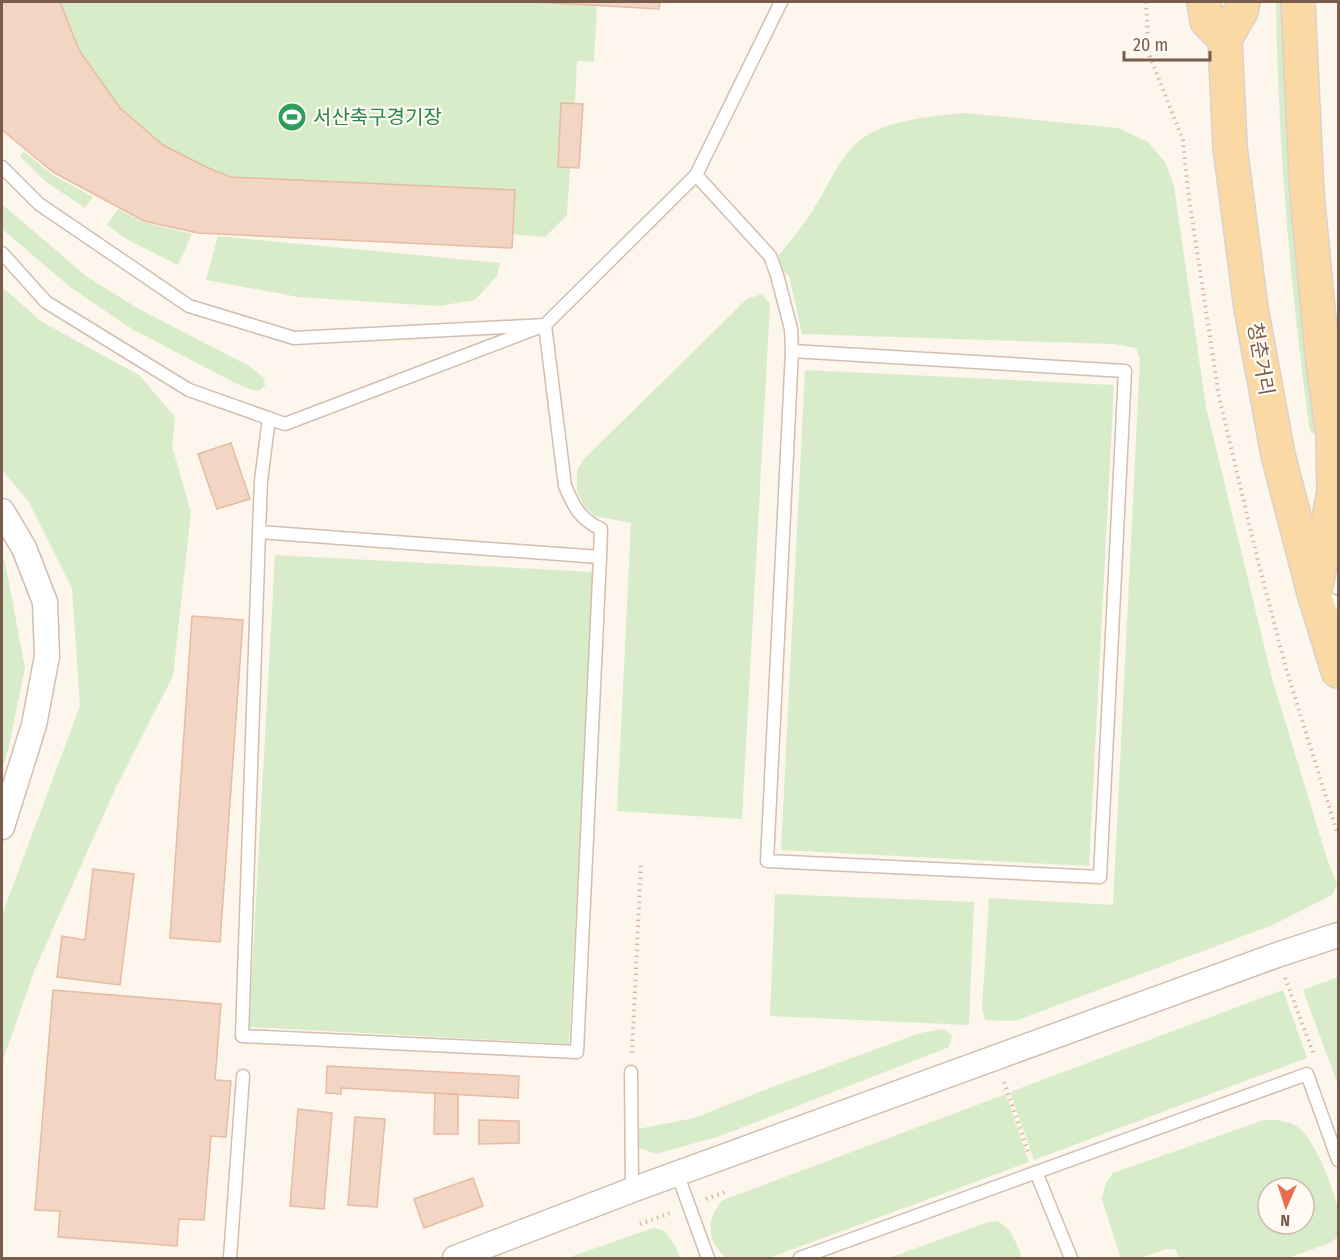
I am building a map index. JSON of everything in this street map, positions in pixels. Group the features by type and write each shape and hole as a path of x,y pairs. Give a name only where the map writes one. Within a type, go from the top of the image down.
{"main road":[{"path":"1202,3 1207,21 1225,39 1243,2"},
{"path":"1298,2 1307,194 1329,353 1333,435 1334,492 1326,598"},
{"name":"청춘거리","path":"1225,39 1230,147 1251,308 1278,455 1326,598 1338,671"}],"street":[{"path":"2,511 24,548 45,602 47,656 34,725 2,827"},
{"path":"455,1258 677,1173 1277,954 1338,935"}],"lane":[{"path":"2,253 46,302 189,390 285,424 545,325 696,175 781,2"},
{"path":"2,166 39,204 189,306 294,338 545,325"},
{"path":"696,175 770,256 790,329 792,351 767,861 1100,877 1125,371 792,351"},
{"path":"269,417 261,481 242,1036 577,1052 601,530 589,524 575,509 565,486 545,325"},
{"path":"259,532 600,557"},
{"path":"631,1072 632,1190"},
{"path":"800,1258 1307,1074 1338,1160"},
{"path":"230,1258 243,1076"},
{"path":"1036,1172 1071,1258"},
{"path":"677,1173 708,1258"}],"path":[{"path":"1146,2 1149,54 1183,140 1188,191 1219,398 1287,672 1338,835"},
{"path":"631,1072 641,863"},
{"path":"1277,954 1315,1058 1307,1074"},
{"path":"995,1058 1036,1172"}],"green space":[{"name":"서산축구경기장","path":"2,2 660,2 659,9 597,6 594,62 577,61 575,103 583,104 579,168 570,168 567,215 545,237 513,234 512,248 144,221 53,172 2,130"},
{"path":"1276,2 1286,2 1320,433 1311,433 1309,425 1296,320 1282,161"},
{"path":"966,113 1118,128 1148,142 1165,162 1174,186 1206,407 1272,678 1327,859 1337,884 1332,895 1273,925 1015,1021 985,1020 982,1008 989,898 1113,905 1140,359 1136,348 1113,344 802,334 789,276 780,269 779,255 819,201 841,162 863,138 886,126 926,117"},
{"path":"24,151 51,174 93,197 85,208 45,181 20,156"},
{"path":"2,204 86,276 137,308 249,366 264,378 265,386 259,391 235,383 132,329 70,287 2,229"},
{"path":"118,209 143,222 192,234 178,265 128,240 107,225"},
{"path":"218,236 500,263 497,276 475,300 439,306 298,297 206,280"},
{"path":"2,287 42,322 139,375 175,417 172,446 191,512 173,676 116,787 35,969 4,1057 2,1077 2,915 80,706 72,588 29,502 2,470"},
{"path":"762,294 770,304 742,819 617,811 631,523 595,516 585,507 577,491 577,470 584,459 747,299"},
{"path":"805,370 1114,385 1089,866 781,850"},
{"path":"275,555 594,572 569,1044 249,1027"},
{"path":"2,556 25,668 8,751 2,769"},
{"path":"775,894 974,902 969,1025 770,1016"},
{"path":"1338,977 1338,1085 1303,990"},
{"path":"1283,990 1307,1058 1034,1160 1010,1092"},
{"path":"943,1029 952,1035 949,1047 720,1136 656,1154 639,1148 638,1129 694,1118 920,1033"},
{"path":"1006,1094 1029,1162 769,1258 726,1258 715,1244 711,1222 717,1207 723,1200"},
{"path":"1264,1120 1277,1120 1296,1126 1316,1151 1338,1208 1338,1236 1332,1242 1288,1258 1179,1258 1175,1249 1167,1249 1140,1258 1123,1258 1120,1256 1102,1199 1105,1185 1113,1173"},
{"path":"997,1221 1010,1232 1022,1258 889,1258 985,1223"},
{"path":"653,1228 665,1231 676,1247 680,1258 567,1258"}],"building":[{"name":"서산축구경기장","path":"2,2 60,2 79,50 120,108 163,145 206,167 231,177 515,190 512,248 198,233 144,221 53,172 2,130"},
{"path":"536,2 660,2 659,9"},
{"path":"561,103 583,104 579,168 558,167"},
{"path":"231,443 250,499 217,509 198,454"},
{"path":"192,616 243,620 220,942 170,938"},
{"path":"93,869 134,874 120,985 57,977 62,936 85,940"},
{"path":"53,990 221,1004 215,1080 231,1081 226,1137 211,1136 204,1220 179,1219 177,1246 58,1237 60,1211 35,1210"},
{"path":"327,1066 519,1076 518,1098 341,1088 341,1094 326,1093"},
{"path":"435,1093 458,1094 458,1134 434,1134"},
{"path":"298,1109 332,1113 324,1209 290,1206"},
{"path":"355,1117 385,1119 377,1207 348,1205"},
{"path":"479,1120 519,1121 519,1143 479,1144"},
{"path":"473,1178 483,1206 424,1228 414,1199"}],"place":[{"name":"서산축구경기장","path":"292,117"}]}
